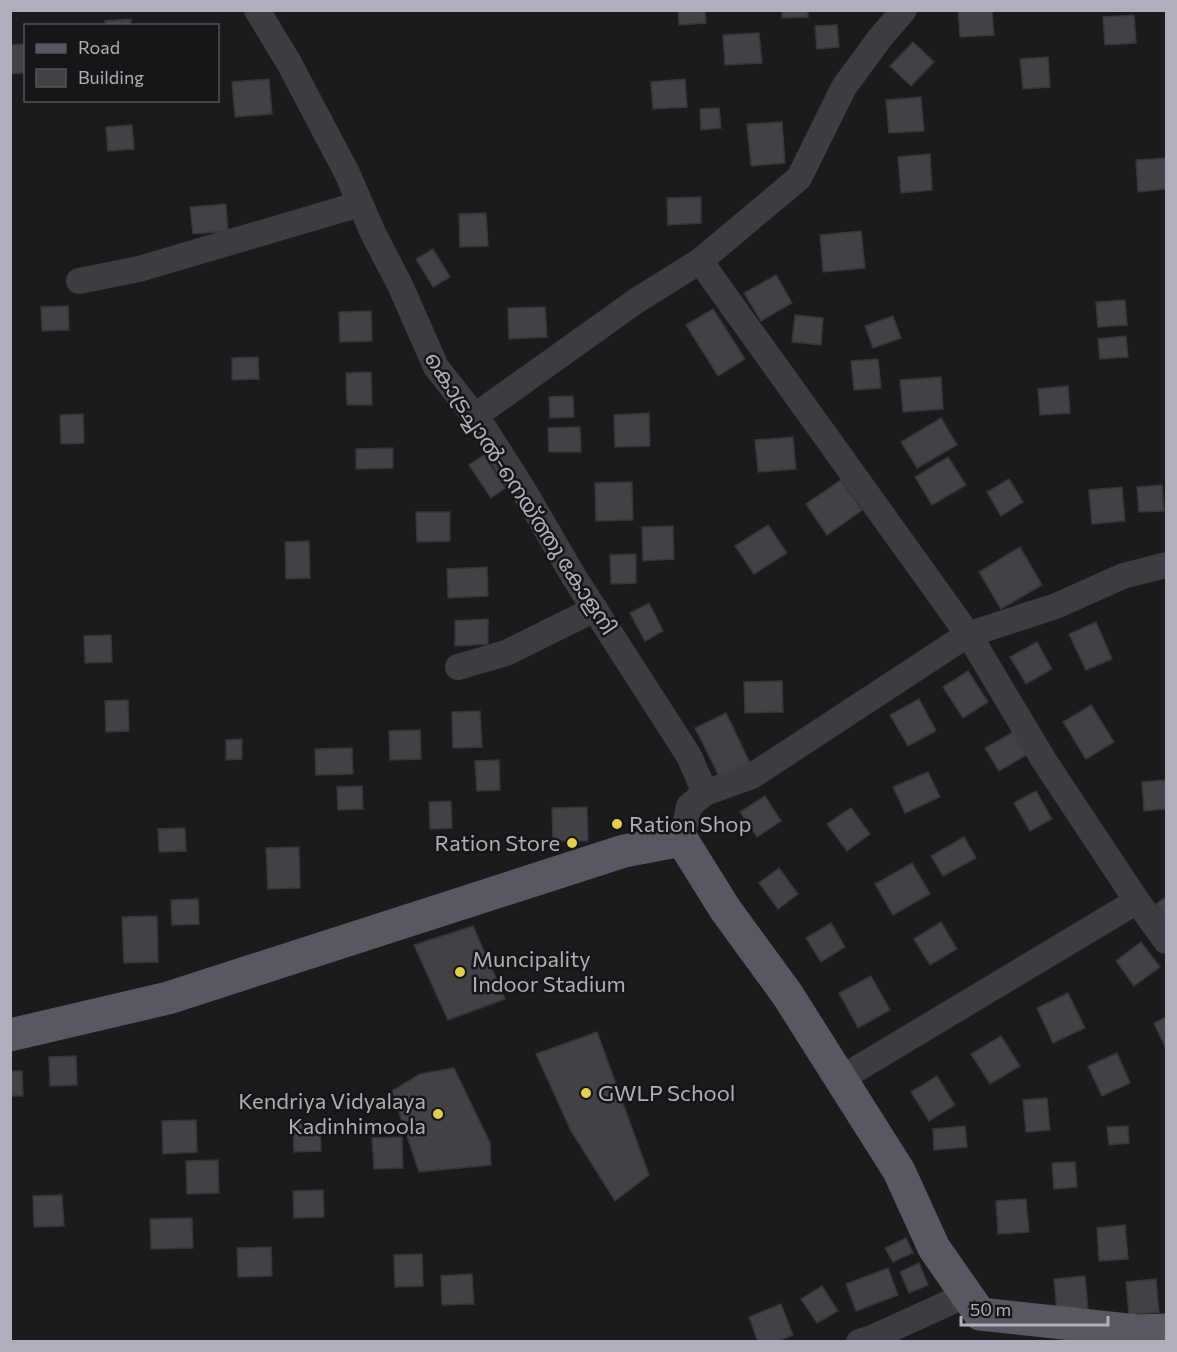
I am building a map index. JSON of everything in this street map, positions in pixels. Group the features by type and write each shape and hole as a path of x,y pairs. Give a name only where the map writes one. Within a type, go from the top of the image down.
{"main road":[{"path":"10,1035 168,998 624,851 682,840 725,909 787,994 899,1171 934,1248 980,1314 1137,1331 1167,1330"}],"street":[{"name":"കൊട്രച്ചാൽ-നെയ്ത്തു കോളനി","path":"257,10 311,104 347,173 436,367 475,416 524,491 574,577 689,756 705,793"},
{"path":"475,416 636,301 700,261 799,178 844,87 891,15"},
{"path":"79,281 139,269 360,204"},
{"path":"700,261 972,640 1042,759 1137,901 1167,941"},
{"path":"682,840 689,806 705,793 752,776 968,635 1056,606 1123,576 1167,565"},
{"path":"458,667 506,653 595,609"},
{"path":"840,1078 1137,901"},
{"path":"859,1341 874,1337 966,1295"}],"building":[{"path":"678,10 705,10 706,23 679,25"},
{"path":"782,10 808,10 808,17 782,18"},
{"path":"958,10 992,10 994,35 960,37"},
{"path":"1134,15 1136,43 1105,45 1103,17"},
{"path":"131,19 131,24 106,24 105,21"},
{"path":"837,25 839,47 817,49 815,26"},
{"path":"759,33 762,63 725,65 723,35"},
{"path":"913,42 934,62 911,86 890,66"},
{"path":"24,44 24,73 10,74 10,45"},
{"path":"1048,57 1050,87 1023,89 1020,59"},
{"path":"269,79 272,114 235,117 232,82"},
{"path":"685,79 687,107 653,109 651,82"},
{"path":"921,97 924,131 889,133 886,100"},
{"path":"719,108 721,128 701,130 700,109"},
{"path":"782,122 785,163 751,166 747,124"},
{"path":"132,125 134,149 108,151 106,127"},
{"path":"930,154 932,190 901,193 898,157"},
{"path":"1166,158 1166,189 1138,192 1136,160"},
{"path":"701,197 701,223 668,225 667,198"},
{"path":"226,204 228,231 193,234 190,207"},
{"path":"486,213 488,246 460,247 459,214"},
{"path":"861,231 865,268 823,272 820,235"},
{"path":"433,249 450,277 433,287 416,259"},
{"path":"776,275 792,303 761,321 744,293"},
{"path":"1125,300 1127,325 1098,327 1096,302"},
{"path":"68,306 69,330 42,331 41,307"},
{"path":"545,307 547,337 509,339 508,308"},
{"path":"713,309 745,359 718,376 686,325"},
{"path":"371,311 372,341 340,342 339,312"},
{"path":"795,315 823,318 821,345 792,342"},
{"path":"893,316 901,338 873,348 865,326"},
{"path":"1126,336 1128,357 1100,359 1098,339"},
{"path":"258,357 259,379 232,380 232,358"},
{"path":"878,359 881,388 854,390 851,361"},
{"path":"371,372 372,405 347,405 346,373"},
{"path":"941,377 943,409 903,412 900,380"},
{"path":"1068,386 1070,413 1040,415 1038,389"},
{"path":"573,396 574,417 550,418 549,397"},
{"path":"649,413 650,446 615,447 614,415"},
{"path":"83,414 84,443 61,444 60,415"},
{"path":"941,418 957,445 917,468 901,442"},
{"path":"580,427 581,452 549,452 548,428"},
{"path":"793,437 796,469 758,472 755,440"},
{"path":"393,448 393,468 356,469 356,449"},
{"path":"484,455 505,488 491,498 469,465"},
{"path":"948,457 966,485 932,505 915,477"},
{"path":"1009,479 1023,502 1001,516 987,492"},
{"path":"841,480 862,510 827,535 806,504"},
{"path":"632,482 633,520 596,521 595,483"},
{"path":"1162,485 1164,511 1139,512 1137,487"},
{"path":"1122,487 1125,521 1092,524 1089,490"},
{"path":"416,512 450,512 450,541 417,542"},
{"path":"768,525 787,553 754,574 735,546"},
{"path":"673,526 674,559 643,561 642,527"},
{"path":"309,541 310,578 286,579 285,542"},
{"path":"1020,547 1042,585 1001,609 979,572"},
{"path":"636,554 636,583 611,584 610,555"},
{"path":"487,567 488,596 448,598 447,569"},
{"path":"649,603 663,631 645,641 630,613"},
{"path":"488,619 488,644 455,646 455,621"},
{"path":"1096,622 1112,659 1086,670 1069,634"},
{"path":"111,635 112,662 85,663 84,636"},
{"path":"1037,642 1052,669 1026,684 1010,657"},
{"path":"968,671 988,702 963,718 943,687"},
{"path":"782,681 783,712 745,713 744,682"},
{"path":"919,699 936,731 908,746 890,715"},
{"path":"128,700 129,731 106,732 105,701"},
{"path":"1091,705 1114,742 1086,759 1063,722"},
{"path":"480,711 482,747 453,748 452,712"},
{"path":"726,713 752,767 722,782 695,728"},
{"path":"420,730 421,759 390,760 389,731"},
{"path":"1015,731 1028,754 999,771 985,748"},
{"path":"242,739 242,759 226,760 226,740"},
{"path":"352,748 353,774 316,775 315,749"},
{"path":"499,760 500,790 477,791 475,761"},
{"path":"928,772 940,797 905,813 893,787"},
{"path":"1166,780 1166,809 1144,811 1142,782"},
{"path":"362,786 363,809 338,810 337,787"},
{"path":"1036,791 1052,819 1030,831 1014,803"},
{"path":"765,796 781,821 757,837 740,812"},
{"path":"451,801 452,828 430,829 429,802"},
{"path":"587,807 588,841 553,841 552,808"},
{"path":"851,808 870,834 847,851 827,824"},
{"path":"185,828 186,851 159,852 158,829"},
{"path":"964,837 976,858 943,876 931,856"},
{"path":"299,847 300,888 268,889 266,848"},
{"path":"912,863 930,894 893,915 875,884"},
{"path":"779,868 798,894 778,909 759,883"},
{"path":"1166,897 1166,920 1156,904"},
{"path":"198,899 199,924 172,925 171,900"},
{"path":"157,916 158,962 124,963 122,917"},
{"path":"941,922 957,949 930,965 914,939"},
{"path":"831,923 845,947 821,962 806,938"},
{"name":"Muncipality Indoor Stadium","path":"473,926 505,999 448,1020 414,945"},
{"path":"1141,942 1160,967 1134,986 1116,961"},
{"path":"871,976 890,1010 858,1028 839,993"},
{"path":"1068,993 1085,1028 1053,1043 1037,1008"},
{"path":"1166,1017 1166,1049 1154,1023"},
{"name":"GWLP School","path":"597,1032 649,1175 615,1201 571,1131 536,1054"},
{"path":"1001,1036 1020,1066 990,1084 971,1054"},
{"path":"1117,1053 1130,1083 1102,1096 1088,1066"},
{"path":"76,1056 77,1085 50,1086 49,1057"},
{"name":"Kendriya Vidyalaya Kadinhimoola","path":"454,1068 490,1143 491,1165 419,1172 392,1091 420,1074"},
{"path":"10,1071 22,1071 23,1096 10,1096"},
{"path":"937,1076 955,1105 929,1121 911,1092"},
{"path":"1047,1098 1050,1130 1026,1132 1023,1100"},
{"path":"196,1120 197,1152 163,1154 162,1121"},
{"path":"320,1123 321,1151 294,1152 293,1124"},
{"path":"965,1126 967,1147 934,1150 933,1129"},
{"path":"1128,1126 1129,1143 1109,1145 1107,1127"},
{"path":"402,1137 403,1168 374,1169 372,1138"},
{"path":"218,1160 219,1193 187,1194 186,1161"},
{"path":"1075,1162 1077,1187 1054,1189 1052,1163"},
{"path":"323,1190 324,1217 294,1218 293,1191"},
{"path":"62,1195 64,1226 34,1227 33,1196"},
{"path":"1026,1199 1029,1232 998,1234 996,1201"},
{"path":"192,1218 193,1248 151,1249 150,1219"},
{"path":"1125,1225 1128,1259 1099,1261 1097,1228"},
{"path":"906,1238 913,1253 893,1262 885,1248"},
{"path":"271,1247 272,1276 238,1277 237,1248"},
{"path":"422,1254 423,1286 395,1287 394,1255"},
{"path":"919,1263 928,1285 909,1293 900,1272"},
{"path":"888,1268 898,1295 856,1311 846,1284"},
{"path":"472,1274 474,1304 442,1305 441,1276"},
{"path":"1085,1276 1088,1309 1057,1312 1054,1279"},
{"path":"1156,1279 1159,1312 1129,1315 1126,1282"},
{"path":"822,1286 838,1311 817,1323 801,1299"},
{"path":"781,1304 793,1335 776,1342 758,1342 749,1317"}],"place":[{"name":"Ration Shop","path":"617,824"},
{"name":"Ration Store","path":"572,843"},
{"name":"Muncipality Indoor Stadium","path":"460,972"},
{"name":"GWLP School","path":"586,1093"},
{"name":"Kendriya Vidyalaya Kadinhimoola","path":"438,1114"}]}
